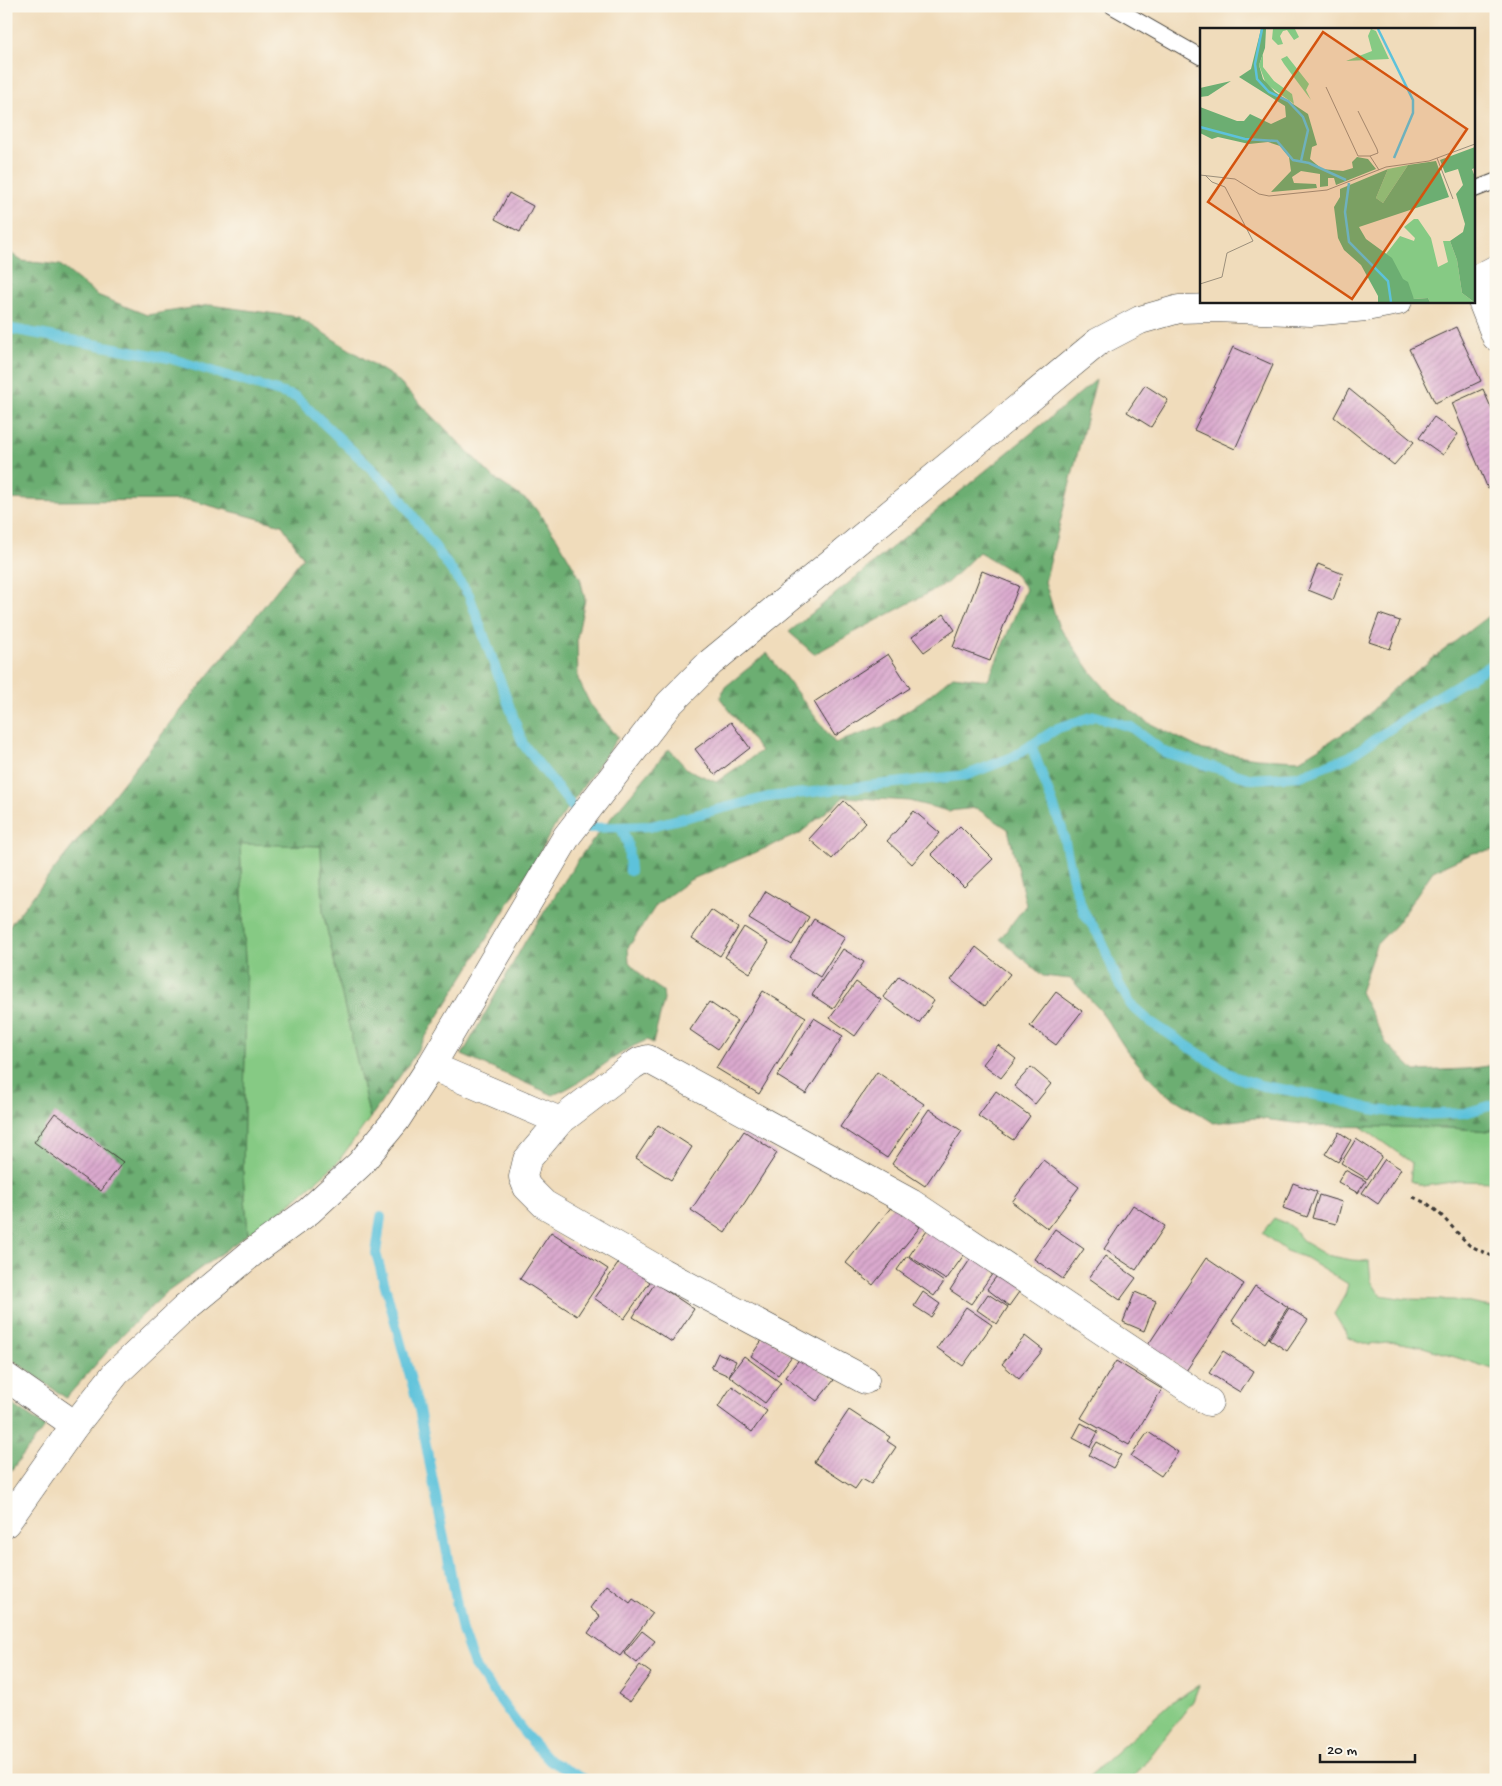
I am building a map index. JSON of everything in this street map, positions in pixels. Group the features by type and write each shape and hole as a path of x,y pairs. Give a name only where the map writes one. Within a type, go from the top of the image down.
{"street":[{"path":"1474,280 1496,269"},
{"path":"1474,283 1496,337"},
{"path":"6,1523 75,1425 116,1373 184,1309 253,1252 309,1211 360,1164 396,1120 431,1066 567,836 669,704 710,663 1098,342 1140,320 1179,309 1215,308 1311,312 1366,307 1393,302"},
{"path":"865,1380 662,1272 544,1204 527,1187 523,1177 527,1160 560,1121 632,1066 648,1059 911,1203 1210,1402"},
{"path":"431,1066 560,1121"},
{"path":"6,1377 75,1425"}],"lane":[{"path":"1112,6 1200,56"},
{"path":"1474,190 1496,181"}],"path":[{"path":"1413,1198 1428,1204 1439,1212 1469,1246 1496,1258"}],"green space":[{"path":"6,250 22,261 60,265 97,295 147,315 210,305 298,317 395,378 494,478 532,504 557,538 580,578 585,599 577,638 578,679 590,704 618,737 551,832 410,1062 370,1118 323,912 321,846 240,844 246,985 243,1175 248,1234 166,1293 123,1334 66,1398 6,1355 6,930 303,557 282,525 189,500 60,501 6,499"},
{"path":"1096,380 1045,582 1058,625 1092,673 1111,695 1145,721 1203,750 1257,758 1299,760 1359,724 1392,690 1487,617 1496,613 1496,850 1473,853 1433,871 1397,923 1376,945 1360,992 1386,1043 1415,1071 1466,1069 1496,1065 1496,1130 1317,1126 1256,1118 1213,1123 1162,1091 1127,1051 1100,1010 1071,979 1043,976 1000,939 1026,905 1008,829 976,808 948,811 909,801 844,797 799,834 690,880 657,904 628,948 629,962 645,979 663,991 664,1000 653,1043 647,1040 623,1052 577,1083 553,1095 462,1055 526,940 582,854 669,749 687,769 716,782 761,751 720,698 725,687 767,653 835,743 884,726 923,700 953,676 988,680 1026,589 1014,573 979,552 947,583 814,654 789,632"},
{"path":"240,843 321,846 323,912 370,1118 337,1163 290,1204 248,1234 243,1175 246,985"},
{"path":"1360,1126 1496,1130 1496,1182 1458,1181 1424,1186 1410,1181 1412,1163"},
{"path":"1274,1218 1291,1226 1304,1242 1326,1255 1369,1261 1371,1281 1380,1295 1406,1299 1454,1300 1496,1308 1496,1370 1423,1347 1395,1342 1369,1345 1349,1338 1334,1314 1345,1295 1348,1284 1306,1258 1286,1251 1262,1233"},
{"path":"6,1400 45,1427 6,1477"},
{"path":"1199,1685 1193,1701 1132,1780 1085,1780 1173,1701"}],"building":[{"path":"509,193 533,206 520,232 495,219"},
{"path":"1456,327 1481,381 1435,403 1409,349"},
{"path":"1233,347 1273,365 1235,449 1194,430"},
{"path":"1145,385 1168,400 1151,427 1127,412"},
{"path":"1349,389 1414,442 1394,465 1334,417"},
{"path":"1483,389 1496,419 1496,486 1488,489 1452,403"},
{"path":"1434,417 1458,434 1443,455 1419,438"},
{"path":"1318,564 1343,574 1333,600 1308,590"},
{"path":"982,571 1019,586 990,661 953,647"},
{"path":"944,614 955,630 924,652 912,637"},
{"path":"1379,614 1400,621 1390,649 1369,642"},
{"path":"888,654 910,688 835,736 814,702"},
{"path":"731,722 750,748 715,775 695,749"},
{"path":"844,801 866,822 832,859 809,839"},
{"path":"914,811 940,833 912,864 887,841"},
{"path":"960,826 993,859 964,887 931,854"},
{"path":"766,891 809,917 792,945 749,919"},
{"path":"711,910 738,928 720,956 692,938"},
{"path":"814,919 845,937 820,977 790,958"},
{"path":"744,927 769,943 750,973 725,957"},
{"path":"976,947 1010,974 985,1006 951,980"},
{"path":"843,949 864,962 833,1009 812,995"},
{"path":"899,976 934,1001 919,1023 883,997"},
{"path":"856,982 881,1000 855,1036 830,1018"},
{"path":"763,991 806,1017 759,1094 716,1068"},
{"path":"1056,992 1082,1011 1056,1045 1030,1026"},
{"path":"709,1002 737,1021 718,1049 690,1030"},
{"path":"814,1018 843,1036 806,1094 777,1076"},
{"path":"998,1045 1016,1059 1001,1078 983,1064"},
{"path":"1031,1067 1051,1084 1035,1104 1014,1086"},
{"path":"877,1072 924,1104 887,1158 840,1127"},
{"path":"996,1091 1030,1116 1013,1140 978,1116"},
{"path":"929,1109 962,1131 925,1186 892,1164"},
{"path":"55,1113 123,1162 101,1191 34,1142"},
{"path":"658,1125 692,1147 671,1180 636,1158"},
{"path":"744,1131 777,1153 725,1233 691,1210"},
{"path":"1339,1132 1351,1140 1338,1162 1325,1154"},
{"path":"1356,1139 1382,1156 1367,1179 1341,1163"},
{"path":"1385,1159 1401,1169 1378,1204 1362,1193"},
{"path":"1043,1160 1079,1187 1048,1229 1012,1202"},
{"path":"1345,1170 1366,1181 1358,1193 1338,1182"},
{"path":"1293,1183 1317,1192 1307,1217 1283,1208"},
{"path":"1319,1195 1342,1202 1336,1224 1312,1218"},
{"path":"893,1205 920,1227 873,1285 846,1263"},
{"path":"1133,1205 1165,1226 1136,1270 1104,1249"},
{"path":"929,1227 966,1252 946,1280 909,1256"},
{"path":"1055,1229 1084,1249 1063,1279 1034,1259"},
{"path":"551,1232 608,1269 577,1316 520,1279"},
{"path":"973,1255 995,1270 971,1304 950,1290"},
{"path":"907,1256 944,1282 934,1296 897,1270"},
{"path":"1105,1256 1136,1278 1120,1300 1089,1278"},
{"path":"1206,1258 1244,1284 1186,1371 1148,1345"},
{"path":"620,1261 650,1282 624,1319 594,1298"},
{"path":"1002,1269 1024,1285 1009,1306 987,1289"},
{"path":"655,1283 694,1309 672,1342 633,1317"},
{"path":"1255,1286 1288,1307 1265,1343 1232,1321"},
{"path":"923,1292 940,1304 931,1317 914,1306"},
{"path":"1135,1292 1156,1301 1144,1331 1123,1322"},
{"path":"988,1294 1008,1307 997,1324 977,1310"},
{"path":"966,1307 992,1325 963,1366 937,1348"},
{"path":"1289,1308 1308,1320 1287,1351 1269,1339"},
{"path":"765,1336 792,1356 778,1375 751,1356"},
{"path":"1025,1336 1043,1350 1019,1379 1002,1364"},
{"path":"1223,1351 1254,1371 1240,1392 1209,1373"},
{"path":"718,1353 736,1361 729,1376 711,1368"},
{"path":"744,1356 781,1383 765,1403 729,1376"},
{"path":"802,1356 834,1380 817,1401 785,1377"},
{"path":"1116,1361 1162,1389 1129,1445 1081,1418"},
{"path":"732,1386 767,1411 752,1432 718,1407"},
{"path":"849,1410 890,1437 887,1441 896,1447 871,1484 862,1479 855,1489 814,1462"},
{"path":"1081,1423 1098,1432 1090,1447 1073,1438"},
{"path":"1148,1432 1178,1452 1161,1476 1131,1456"},
{"path":"1097,1442 1121,1455 1113,1468 1089,1455"},
{"path":"607,1585 630,1603 633,1599 653,1613 620,1656 588,1633 600,1616 590,1608"},
{"path":"642,1631 655,1641 637,1663 624,1653"},
{"path":"640,1665 651,1673 630,1702 618,1694"}],"waterway":[{"path":"6,328 169,358 296,397 396,492 469,595 523,744 589,828 651,826 768,797 967,775 1013,757 1058,728 1095,716 1131,727 1164,752 1252,779 1300,776 1349,757 1432,700 1496,662"},
{"path":"1031,745 1062,829 1074,884 1083,911 1100,937 1118,982 1131,1005 1149,1021 1235,1077 1263,1086 1328,1097 1371,1109 1415,1115 1465,1113 1496,1104"},
{"path":"621,827 628,845 630,871"},
{"path":"381,1217 376,1253 419,1409 462,1631 474,1665 525,1734 550,1761 586,1780"}]}
